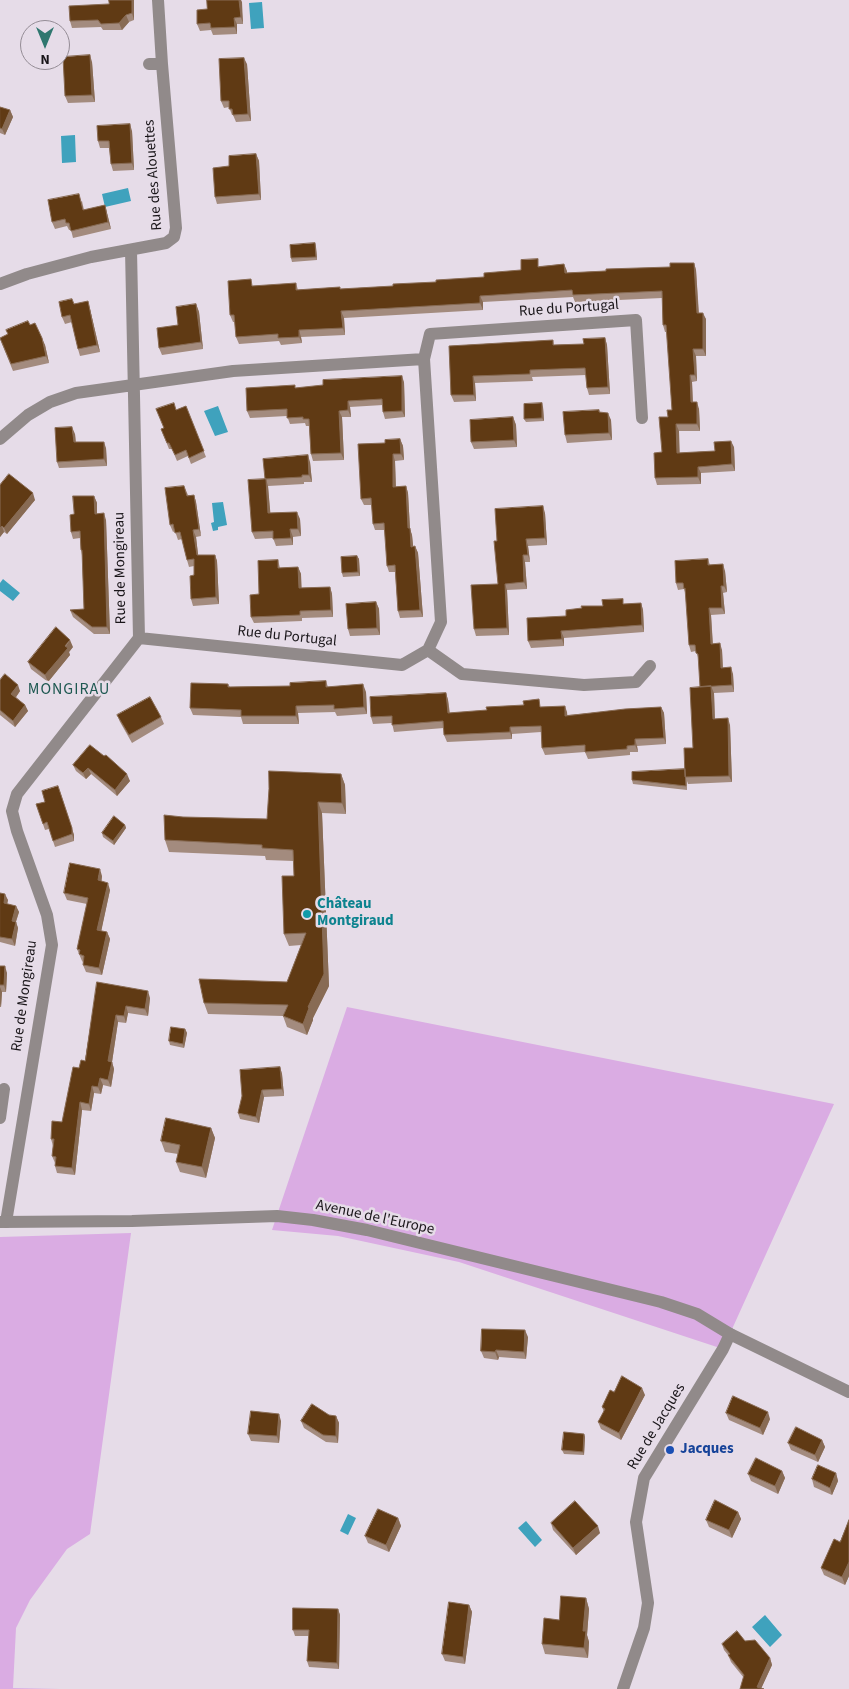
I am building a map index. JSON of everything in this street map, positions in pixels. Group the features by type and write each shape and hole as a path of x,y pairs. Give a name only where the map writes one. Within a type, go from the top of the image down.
{"street":[{"name":"Rue des Alouettes","path":"0,284 27,274 91,257 166,243 174,237 176,228 155,64 158,0"},
{"name":"Rue de Mongireau","path":"3,1222 52,945 47,915 17,831 12,811 17,794 139,638 131,250"},
{"name":"Rue du Portugal","path":"139,638 402,665 428,650 441,622 424,358 430,334 636,320 642,418"},
{"path":"0,440 28,415 50,402 76,393 233,372 424,358"},
{"path":"428,650 462,674 584,685 636,682 650,666"},
{"path":"0,1118 2,1089 27,1089"},
{"name":"Avenue de l'Europe","path":"3,1222 132,1221 277,1216 313,1220 367,1230 661,1302 696,1314 730,1334 849,1392"},
{"name":"Rue de Jacques","path":"623,1689 644,1628 648,1603 636,1522 644,1478 723,1349 730,1334"}],"shaded area":[{"path":"347,1007 834,1104 723,1349 459,1262 338,1236 272,1230"},
{"path":"131,1233 90,1534 67,1549 30,1600 16,1628 13,1688 60,1689 0,1689 0,1237"}],"water":[{"path":"262,2 264,28 251,29 249,3"},
{"path":"75,135 76,162 62,163 61,136"},
{"path":"128,188 131,201 105,207 102,194"},
{"path":"218,406 228,432 215,436 204,411"},
{"path":"223,502 227,525 218,527 218,530 213,531 211,523 214,522 212,503"},
{"path":"3,579 20,593 13,601 0,591 0,583"},
{"path":"348,1514 356,1518 348,1535 340,1531"},
{"path":"526,1521 542,1540 535,1547 518,1528"},
{"path":"765,1615 782,1635 770,1647 752,1627"}],"building":[{"path":"109,0 132,0 132,13 126,15 119,23 101,24 98,20 70,21 69,6 109,4"},
{"path":"207,0 239,0 241,17 234,18 235,27 211,28 210,23 197,24 197,10 207,9"},
{"path":"90,55 92,95 65,96 64,70 70,70 70,56"},
{"path":"244,58 248,114 233,115 232,109 229,109 229,101 221,101 219,59"},
{"path":"0,107 10,110 2,129 0,128"},
{"path":"130,124 132,163 111,164 109,141 98,141 97,126"},
{"path":"256,154 259,194 215,197 213,168 229,166 229,156"},
{"path":"79,194 83,210 105,205 108,222 71,231 69,223 66,223 65,219 52,222 48,200"},
{"path":"315,243 316,257 291,258 290,245"},
{"path":"538,259 538,267 564,264 565,273 606,271 606,269 670,267 670,263 694,263 697,313 703,313 703,349 693,349 695,375 690,375 691,402 697,402 697,424 676,424 677,453 715,451 714,442 731,441 732,464 698,467 698,477 655,478 654,453 662,452 659,417 668,417 667,410 672,410 666,325 663,325 662,291 573,295 572,290 480,296 480,303 341,311 343,328 299,330 299,337 278,338 278,334 236,337 234,315 230,315 228,281 251,279 252,286 296,283 296,290 393,286 393,284 484,277 484,273 521,270 521,260"},
{"path":"72,299 74,304 88,301 97,345 78,349 70,315 62,317 59,302"},
{"path":"196,304 201,342 159,348 157,328 178,325 176,307"},
{"path":"28,321 30,325 35,323 42,338 46,356 11,364 0,338 8,334 6,330"},
{"path":"605,338 608,387 587,388 585,368 530,370 530,374 473,376 474,395 451,395 449,346 553,340 553,345 584,344 583,339"},
{"path":"402,376 402,411 383,412 382,399 348,401 348,410 339,411 341,453 311,454 309,419 303,419 303,417 287,418 287,409 247,411 246,388 295,385 295,388 323,385 323,380"},
{"path":"174,403 176,410 186,406 204,451 189,458 186,450 175,455 161,429 164,428 156,409"},
{"path":"542,403 542,418 524,419 524,404"},
{"path":"599,410 599,412 608,413 609,433 565,435 563,412"},
{"path":"513,417 514,440 471,442 470,420"},
{"path":"72,427 74,442 104,442 104,459 57,462 55,428"},
{"path":"400,439 401,454 393,454 393,487 406,486 408,528 410,528 411,547 415,546 420,610 398,611 395,565 387,566 384,523 373,524 371,498 361,499 358,444 385,443 385,440"},
{"path":"308,455 309,475 265,479 263,459"},
{"path":"9,474 33,493 4,528 2,526 0,528 0,485"},
{"path":"266,479 268,513 297,512 298,529 290,529 291,538 273,539 273,531 252,532 248,480"},
{"path":"184,486 187,496 194,495 199,529 193,530 197,555 215,555 216,597 191,599 190,576 194,575 194,559 187,560 180,532 175,533 173,524 170,525 165,488"},
{"path":"73,496 94,496 95,514 104,513 107,627 92,627 70,610 84,609 80,531 71,532 70,515 74,514"},
{"path":"543,506 545,538 526,539 528,555 523,555 524,582 505,584 507,628 474,629 471,585 498,584 494,541 497,541 495,509"},
{"path":"357,556 358,572 342,573 341,557"},
{"path":"708,559 708,565 723,564 722,608 709,608 711,644 720,643 721,668 731,667 732,685 700,687 698,654 696,653 695,645 689,645 685,588 683,583 676,583 675,561"},
{"path":"278,560 278,568 298,567 299,588 330,587 331,610 300,611 300,615 251,617 250,595 259,594 258,561"},
{"path":"623,599 623,604 641,603 642,625 561,631 562,639 528,641 527,618 566,616 566,610 582,608 581,606 603,606 602,600"},
{"path":"376,602 377,628 348,629 346,604"},
{"path":"56,627 70,640 65,646 68,648 45,675 28,662"},
{"path":"5,674 18,685 11,694 25,705 13,721 0,710 0,680"},
{"path":"326,681 326,687 363,684 364,707 334,709 334,705 296,706 296,716 241,716 241,710 190,708 191,683 228,684 228,687 290,686 290,683"},
{"path":"711,686 713,719 728,718 729,776 685,777 684,748 693,748 690,688"},
{"path":"446,693 448,713 487,710 486,707 524,705 523,701 539,699 540,707 565,706 565,716 661,707 664,738 635,739 635,745 627,746 627,749 585,752 585,745 542,748 541,726 510,727 510,732 444,735 443,721 392,725 392,716 371,717 370,697"},
{"path":"150,697 161,717 129,735 117,715"},
{"path":"90,745 104,756 106,755 127,774 115,790 88,768 83,773 73,765"},
{"path":"685,769 686,786 632,780 632,772"},
{"path":"269,771 341,774 342,803 318,802 324,974 308,1007 303,1024 283,1016 288,1005 204,1003 199,979 287,982 306,933 284,934 282,876 294,876 293,850 262,848 262,845 165,840 164,815 267,819"},
{"path":"58,786 72,828 72,834 53,841 47,822 43,824 36,804 45,802 42,791"},
{"path":"114,816 125,825 113,841 102,833"},
{"path":"70,863 100,869 98,880 108,883 97,930 107,932 99,968 83,965 84,956 79,954 80,950 77,949 88,898 64,893"},
{"path":"0,893 5,894 4,903 16,906 12,921 16,922 12,939 0,937"},
{"path":"0,966 5,966 4,985 0,985"},
{"path":"97,982 148,991 145,1009 126,1006 124,1016 116,1015 108,1061 112,1062 108,1080 100,1078 98,1087 92,1086 89,1104 80,1102 72,1168 55,1166 56,1157 52,1156 54,1139 51,1139 52,1121 62,1122 73,1067 79,1068 81,1060 85,1061"},
{"path":"171,1027 185,1029 183,1044 169,1041"},
{"path":"280,1067 282,1089 262,1090 256,1117 238,1113 242,1096 240,1070"},
{"path":"166,1118 211,1128 202,1167 176,1162 180,1145 161,1141"},
{"path":"482,1329 525,1330 524,1352 481,1351"},
{"path":"622,1376 642,1388 619,1433 598,1422 605,1409 602,1407 610,1390 614,1392"},
{"path":"733,1396 768,1412 760,1428 726,1413"},
{"path":"312,1404 329,1415 336,1416 336,1436 323,1435 301,1421"},
{"path":"251,1411 279,1414 277,1436 248,1434"},
{"path":"796,1427 822,1440 815,1455 788,1443"},
{"path":"564,1432 584,1434 583,1452 562,1450"},
{"path":"756,1458 782,1471 775,1486 748,1474"},
{"path":"818,1465 836,1473 830,1488 812,1479"},
{"path":"715,1500 738,1512 729,1530 706,1520"},
{"path":"575,1501 598,1526 573,1548 551,1523"},
{"path":"378,1509 398,1518 386,1545 365,1536"},
{"path":"849,1520 849,1562 842,1577 821,1568 834,1539 840,1542"},
{"path":"561,1596 586,1598 583,1631 586,1631 584,1648 542,1644 544,1618 559,1620"},
{"path":"449,1602 469,1605 463,1657 442,1654"},
{"path":"293,1608 338,1609 337,1663 307,1661 309,1630 293,1630"},
{"path":"737,1631 745,1641 755,1640 770,1658 757,1687 764,1689 740,1689 744,1675 722,1644"}],"place":[{"name":"Château Montgiraud","path":"307,914"},
{"name":"Jacques","path":"670,1450"}],"district":[{"name":"MONGIRAU","path":"69,690"}]}
